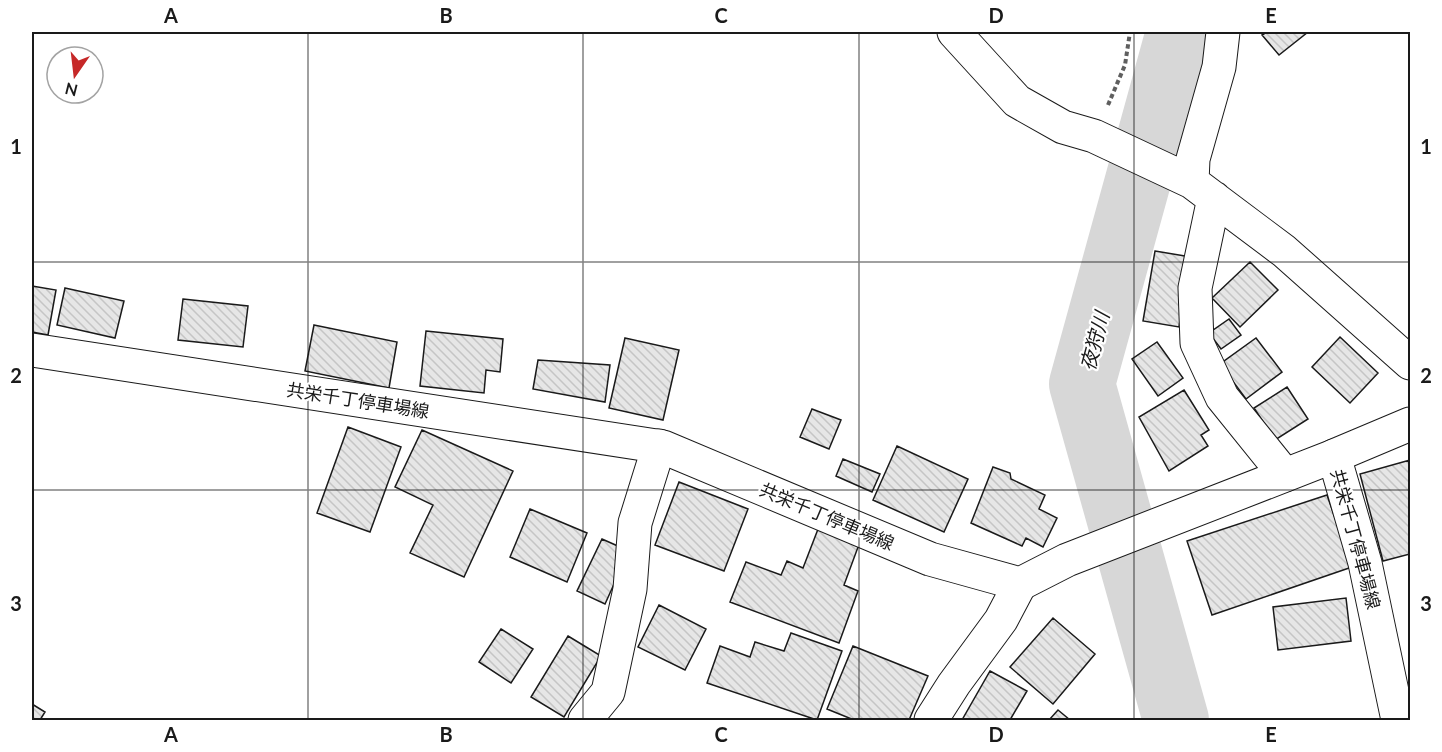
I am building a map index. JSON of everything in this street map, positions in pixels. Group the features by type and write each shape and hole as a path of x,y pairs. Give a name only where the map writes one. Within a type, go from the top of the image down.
{"main road":[{"path":"954,32 1017,101 1063,127 1099,138 1196,186 1284,251 1410,363"},
{"path":"1223,32 1219,68 1193,159 1196,186 1197,343 1222,397 1285,475"},
{"name":"共栄千丁停車場線","path":"32,350 659,446 930,559 1020,584 1067,560 1334,456 1365,563 1398,720"},
{"path":"1334,456 1410,424"},
{"path":"585,720 608,692 630,589 635,523 659,446"},
{"path":"931,720 954,684 1001,620 1020,584"}],"path":[{"path":"1099,138 1125,65 1130,32"}],"building":[{"path":"1267,32 1308,32 1279,55 1262,35"},
{"path":"1155,251 1191,257 1179,327 1143,321"},
{"path":"1250,262 1278,290 1240,327 1212,298"},
{"path":"32,286 56,290 48,335 32,332"},
{"path":"65,288 124,301 115,338 57,325"},
{"path":"183,299 248,306 243,347 178,340"},
{"path":"1229,319 1241,335 1221,349 1209,333"},
{"path":"314,325 397,342 389,388 305,371"},
{"path":"426,331 503,339 500,372 486,370 484,393 420,386"},
{"path":"1340,337 1378,373 1350,403 1312,367"},
{"path":"625,338 679,350 663,420 609,408"},
{"path":"1256,338 1282,372 1246,399 1220,364"},
{"path":"1157,342 1183,378 1158,396 1132,359"},
{"path":"538,360 610,365 605,402 533,389"},
{"path":"1287,387 1308,419 1275,440 1254,408"},
{"path":"1184,390 1209,430 1201,435 1208,446 1169,471 1139,417"},
{"path":"812,409 841,420 829,449 800,437"},
{"path":"348,427 401,447 370,532 317,513"},
{"path":"422,430 513,471 464,577 410,553 433,505 395,487"},
{"path":"897,446 968,479 944,532 873,500"},
{"path":"843,459 880,474 872,492 836,476"},
{"path":"1410,460 1410,554 1383,561 1360,474"},
{"path":"993,467 1010,473 1011,479 1045,495 1039,509 1057,518 1043,547 1026,538 1022,546 971,523"},
{"path":"679,482 748,509 724,571 655,545"},
{"path":"1327,495 1352,567 1212,615 1187,541"},
{"path":"530,509 587,533 567,582 510,557"},
{"path":"820,524 861,539 844,585 858,591 839,643 730,602 746,562 781,575 787,561 803,568"},
{"path":"602,539 629,551 605,604 577,591"},
{"path":"1346,598 1351,641 1278,650 1273,607"},
{"path":"659,605 706,629 685,670 638,647"},
{"path":"1053,618 1095,654 1053,704 1010,667"},
{"path":"501,629 533,649 511,683 479,662"},
{"path":"791,633 842,651 817,720 707,683 720,646 750,657 755,642 784,651"},
{"path":"568,636 601,656 564,717 531,697"},
{"path":"853,646 928,676 909,720 854,720 827,709"},
{"path":"990,671 1027,691 1010,720 962,720"},
{"path":"32,704 45,712 40,720 32,720"},
{"path":"1058,710 1070,720 1049,720"}],"waterway":[{"name":"夜狩川","path":"1176,720 1082,384 1179,32"}]}
